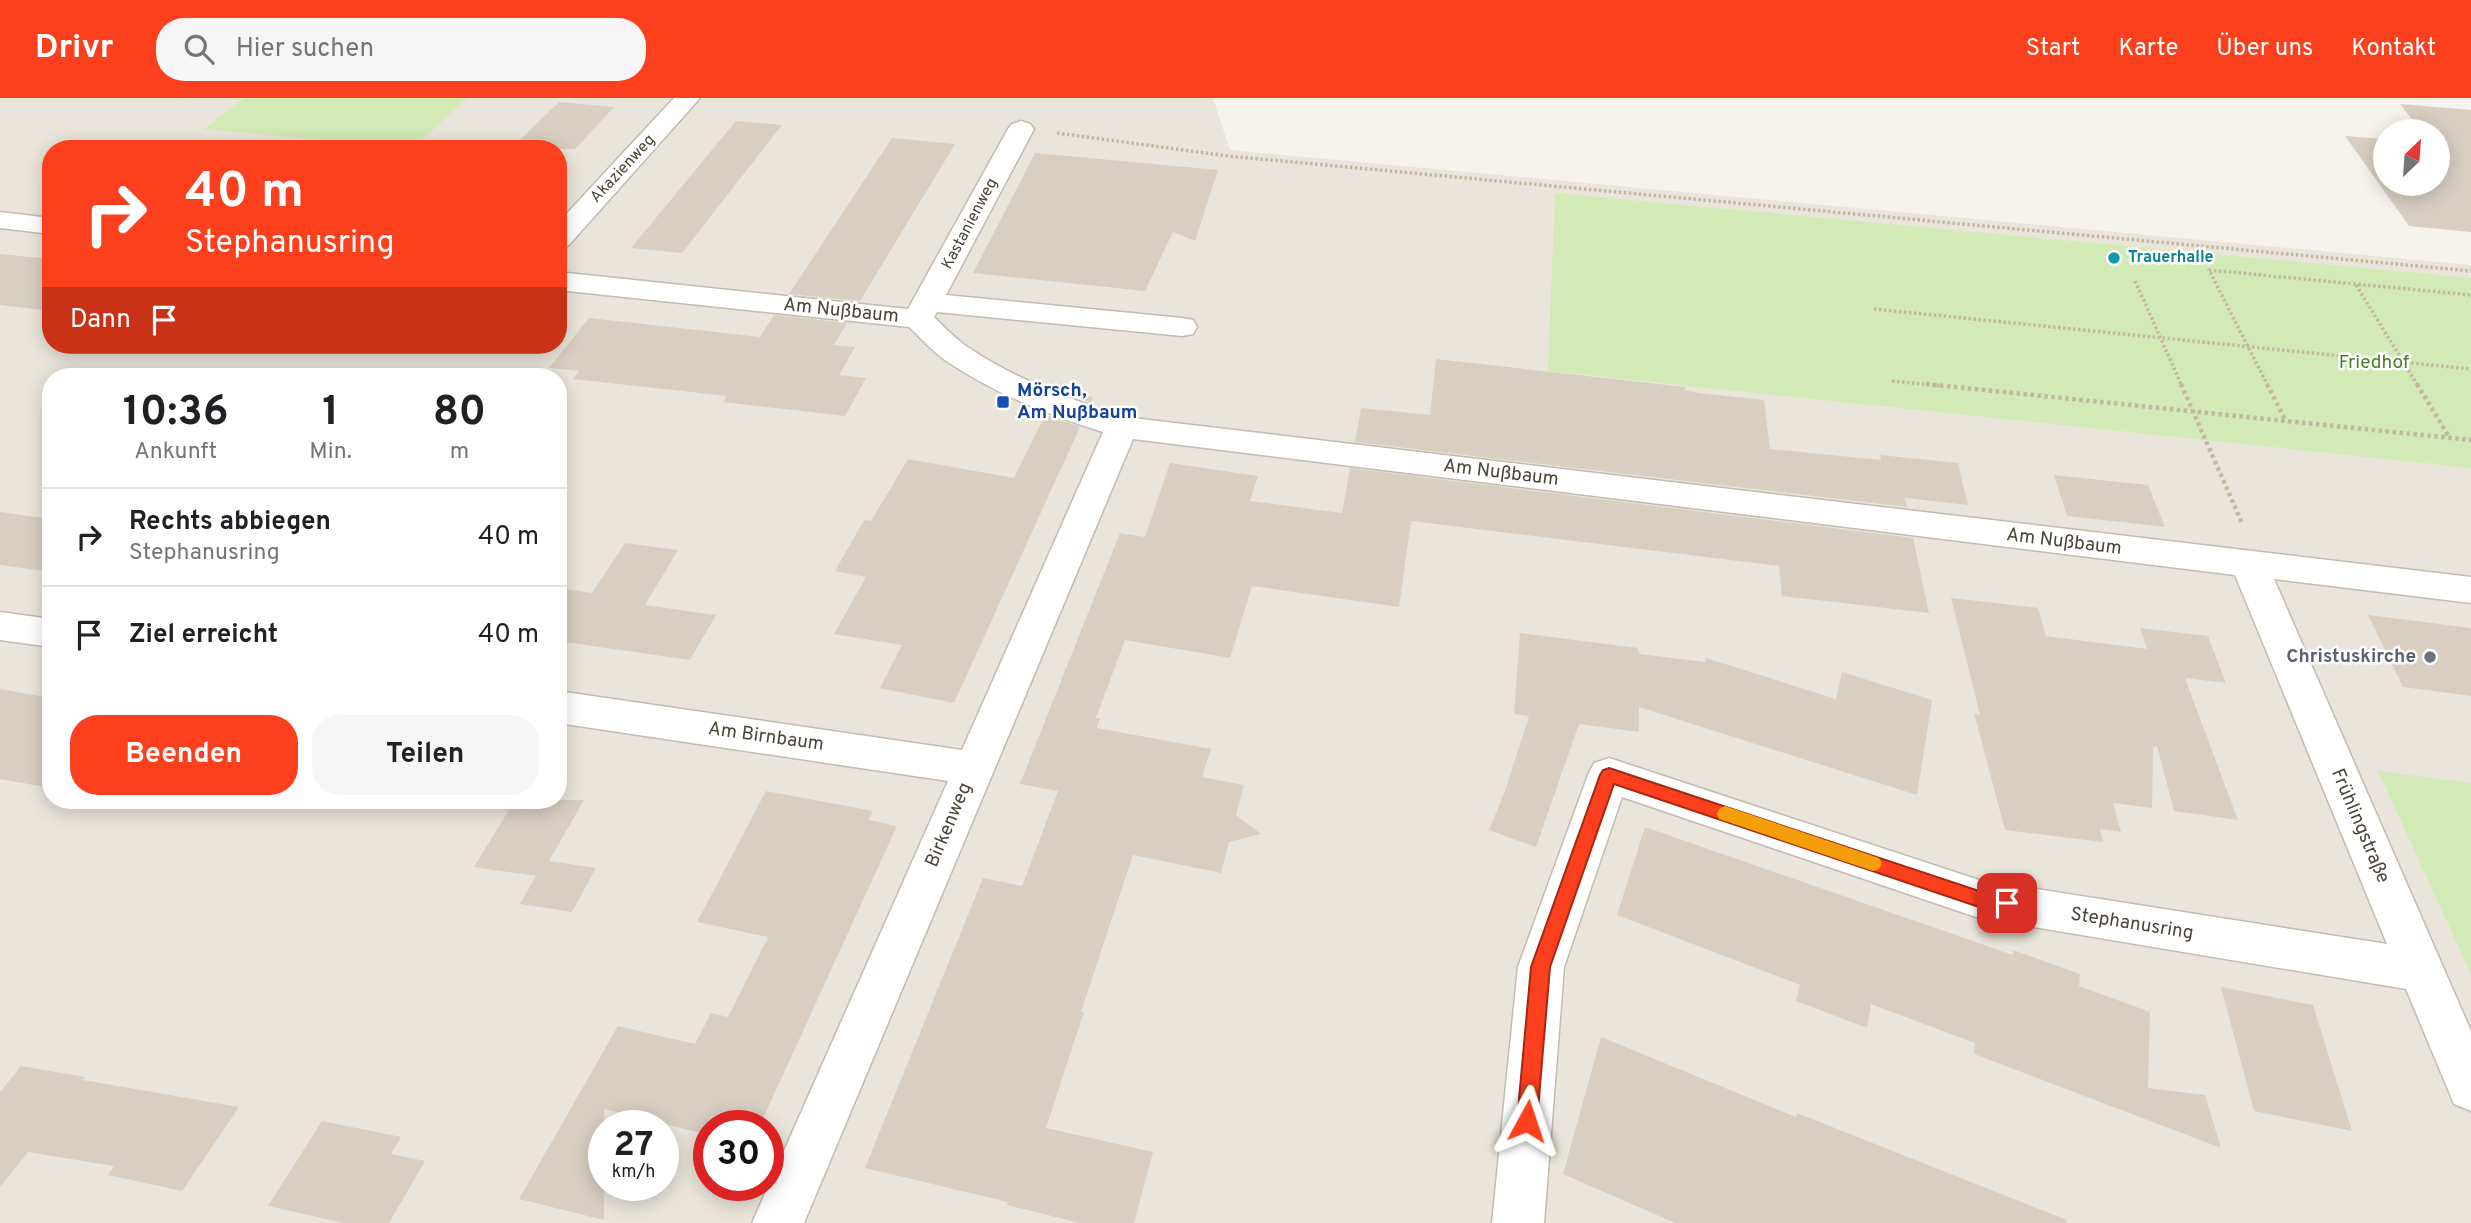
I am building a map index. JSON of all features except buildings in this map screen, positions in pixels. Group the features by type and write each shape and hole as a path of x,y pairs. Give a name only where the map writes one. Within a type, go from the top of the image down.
{"street":[{"name":"Akazienweg","path":"567,230 688,98"},
{"name":"Kastanienweg","path":"923,310 1021,129"},
{"path":"0,220 42,225"},
{"name":"Am Nußbaum","path":"567,282 923,310 955,352 1015,386 1065,409 1122,427 2471,590"},
{"path":"923,310 1182,327"},
{"name":"Birkenweg","path":"778,1223 1122,427"},
{"name":"Frühlingstraße","path":"2255,565 2471,1087"},
{"path":"0,626 42,632"},
{"name":"Am Birnbaum","path":"567,708 974,768"},
{"name":"Stephanusring","path":"1518,1223 1541,967 1609,775 1979,899 2421,970"}],"path":[{"path":"1021,129 1228,156 2471,271"},
{"path":"2286,421 2209,270 2471,295"},
{"path":"2135,281 2193,411 2255,565"},
{"path":"2355,284 2449,438"},
{"path":"1874,309 2471,369"},
{"path":"1892,381 2471,440"}],"shaded area":[{"path":"0,98 1213,98 1230,150 2471,265 2471,1223 0,1223"}],"green space":[{"path":"244,98 467,98 422,140 318,140 204,129"},
{"name":"Friedhof","path":"1555,193 2471,278 2471,468 1548,371"},
{"path":"2378,771 2471,783 2471,974"}],"slow traffic":[{"path":"1725,814 1873,863"}],"place":[{"name":"Trauerhalle","path":"2114,258"},
{"name":"Mörsch, Am Nußbaum","path":"1003,402"},
{"name":"Christuskirche","path":"2430,657"}],"route":[{"path":"1527,1121 1541,967 1609,775 1979,899 2007,903"}]}
